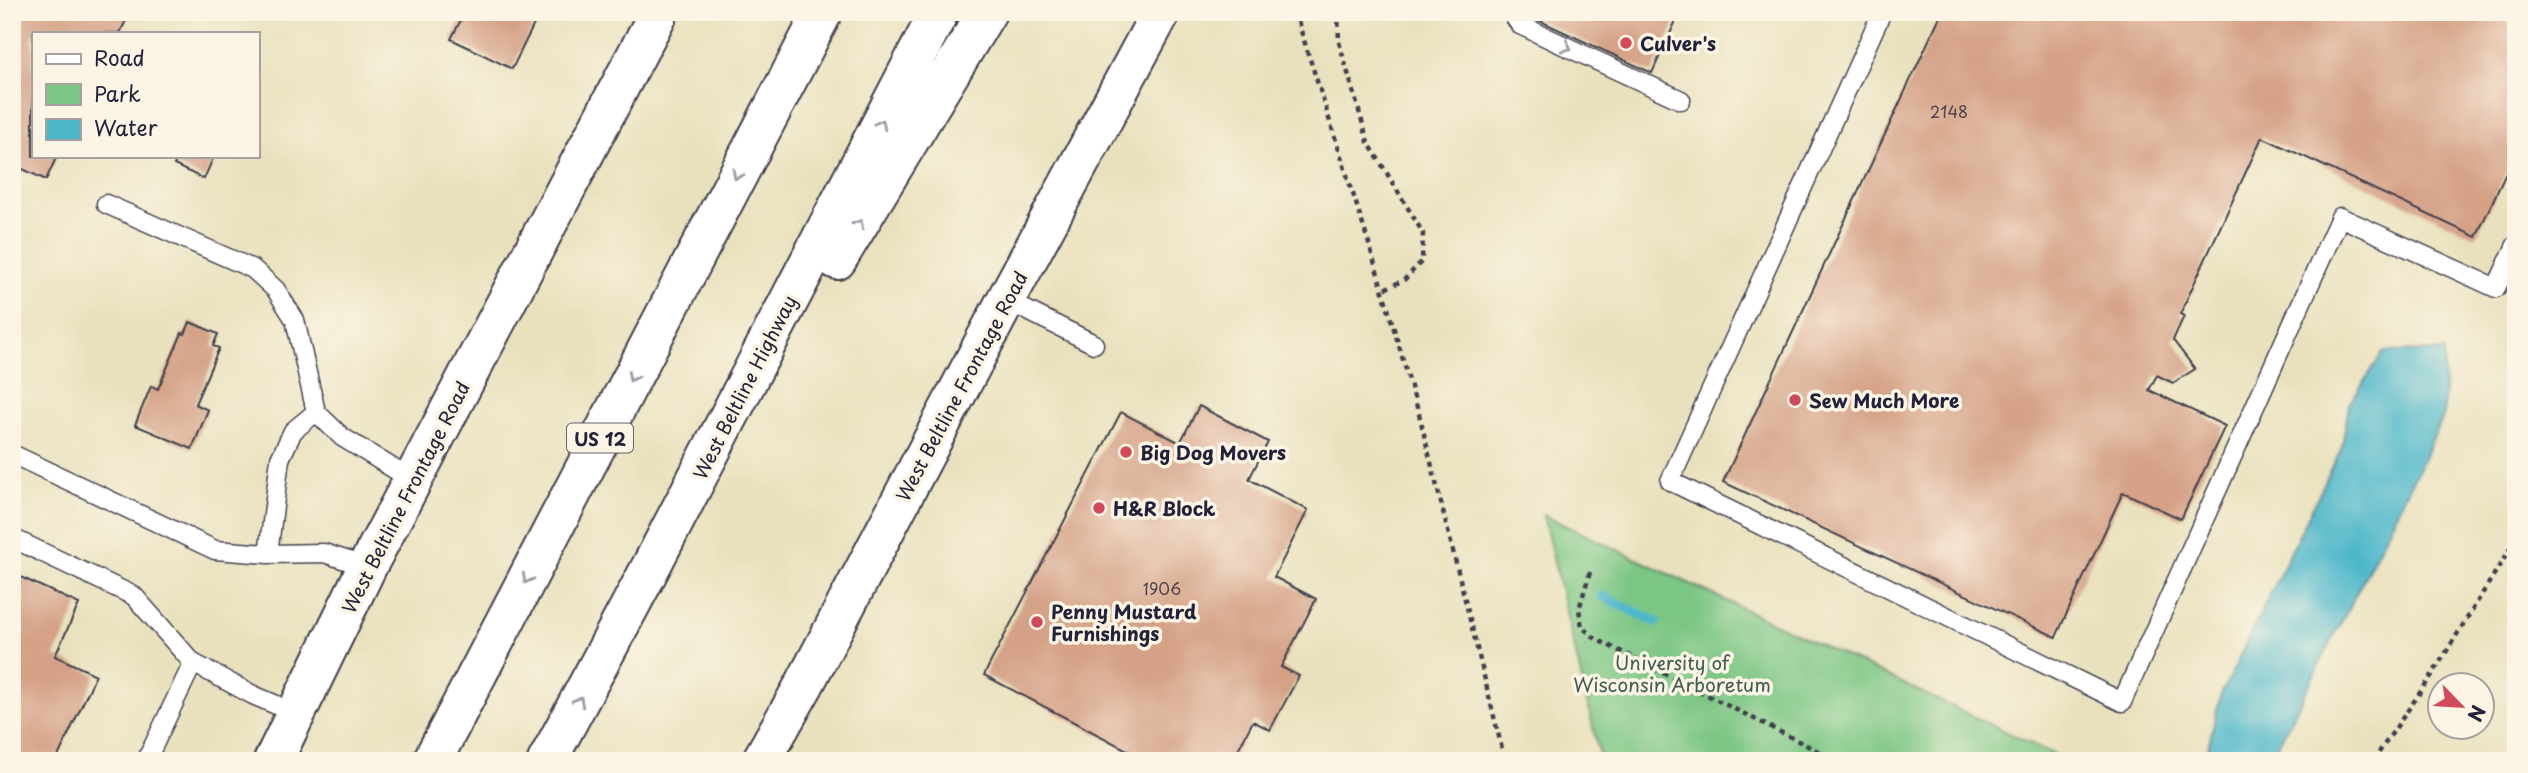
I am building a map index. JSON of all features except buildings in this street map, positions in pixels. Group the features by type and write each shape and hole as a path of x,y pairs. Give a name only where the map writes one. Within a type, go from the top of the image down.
{"main road":[{"name":"West Beltline Frontage Road","path":"273,761 367,567 659,12"},
{"path":"769,115 814,12"},
{"name":"US 12","path":"432,761 823,12"},
{"name":"West Beltline Highway","path":"547,761 939,12"},
{"path":"646,576 987,12"},
{"name":"West Beltline Frontage Road","path":"761,761 804,685 1161,12"}],"lane":[{"path":"1511,12 1520,25 1681,100"},
{"path":"1882,12 1670,481 2122,702 2340,218 2496,288 2516,245"},
{"path":"106,204 253,270 276,290 295,320 316,412 342,437 412,481"},
{"path":"1006,300 1094,344"},
{"path":"268,554 280,459 293,431 316,412"},
{"path":"12,454 215,550 268,554 324,553 367,567"},
{"path":"12,538 134,596 193,663 253,695 295,713"},
{"path":"146,761 193,663"}],"path":[{"path":"1294,12 1369,244 1419,414 1505,761"},
{"path":"1338,12 1339,43 1368,142 1423,233 1422,261 1404,280 1382,290"},
{"path":"2374,761 2432,675 2516,539"},
{"path":"1590,572 1579,610 1582,627 1596,639 1838,761"}],"green space":[{"name":"University of Wisconsin Arboretum","path":"1543,515 2068,761 1601,761"}],"water":[{"path":"2444,351 2444,415 2270,761 2210,761 2208,747 2220,697 2342,447 2349,404 2384,352"}],"waterway":[{"path":"1602,596 1656,622"}],"place":[{"name":"Culver's","path":"1626,43"},
{"name":"Sew Much More","path":"1795,400"},
{"name":"Big Dog Movers","path":"1126,452"},
{"name":"H&R Block","path":"1099,508"},
{"name":"Penny Mustard Furnishings","path":"1037,622"}]}
